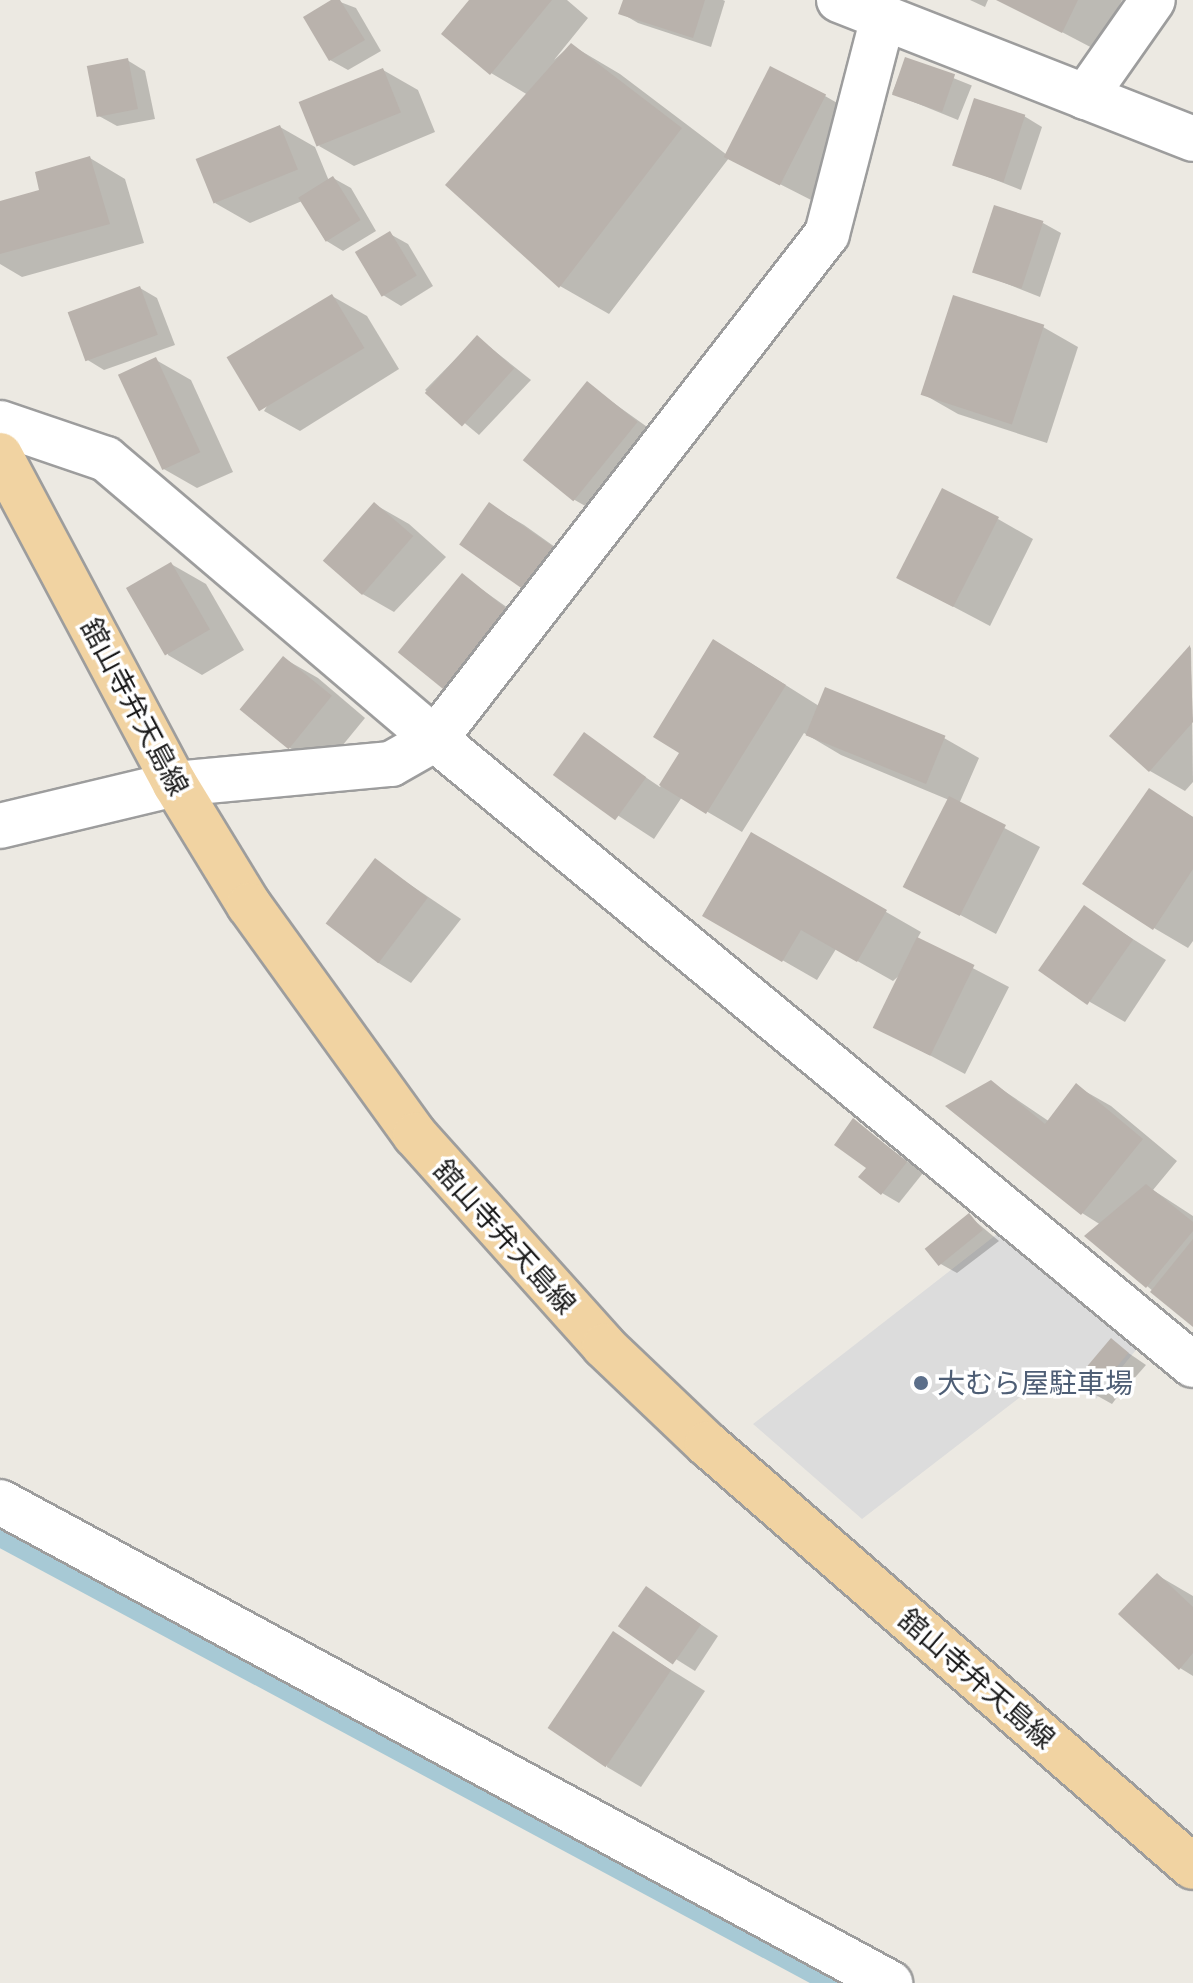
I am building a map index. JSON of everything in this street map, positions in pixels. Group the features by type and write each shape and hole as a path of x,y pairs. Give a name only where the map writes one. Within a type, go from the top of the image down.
{"main road":[{"name":"舘山寺弁天島線","path":"0,455 175,784 329,1022 415,1135 529,1266 707,1444 1193,1867"}],"street":[{"path":"839,0 1193,139"},
{"path":"1085,97 1153,0"},
{"path":"0,826 175,784 391,764 435,739 827,234 883,17"},
{"path":"0,423 106,459 435,739 1193,1365"},
{"path":"0,1502 890,1983"}],"shaded area":[{"name":"大むら屋駐車場","path":"1001,1231 1140,1345 1096,1399 1058,1368 862,1519 753,1424"}],"building":[{"path":"331,0 340,0 365,40 329,61 303,17"},
{"path":"469,0 552,0 490,75 441,34"},
{"path":"623,0 705,0 693,38 618,14"},
{"path":"996,0 1078,0 1062,33"},
{"path":"571,43 682,128 559,288 445,185"},
{"path":"905,57 955,74 942,112 892,95"},
{"path":"128,58 138,109 97,117 87,66"},
{"path":"770,66 826,95 780,185 724,157"},
{"path":"383,68 401,113 317,147 299,102"},
{"path":"974,98 1025,115 1003,182 952,166"},
{"path":"280,125 298,170 214,204 196,159"},
{"path":"90,156 110,224 0,254 0,201 39,190 35,172"},
{"path":"333,176 361,220 326,242 298,198"},
{"path":"994,205 1043,221 1022,289 972,273"},
{"path":"390,231 417,276 382,297 355,252"},
{"path":"140,286 158,335 85,361 68,312"},
{"path":"332,294 364,348 259,411 227,357"},
{"path":"953,295 1044,325 1012,425 921,395"},
{"path":"477,335 514,368 462,426 425,393"},
{"path":"156,357 200,452 162,470 118,375"},
{"path":"587,381 638,422 573,501 523,460"},
{"path":"942,488 999,517 953,607 896,578"},
{"path":"374,502 413,536 362,595 323,561"},
{"path":"489,502 553,547 523,589 459,545"},
{"path":"171,562 210,630 165,656 126,588"},
{"path":"462,573 513,614 448,693 398,652"},
{"path":"713,639 786,685 706,814 659,785 679,753 653,737"},
{"path":"1190,645 1193,722 1149,772 1109,736"},
{"path":"283,656 332,696 289,749 240,710"},
{"path":"825,687 946,736 926,784 806,735"},
{"path":"584,732 646,777 615,820 553,775"},
{"path":"1149,788 1193,817 1193,869 1153,930 1082,884"},
{"path":"949,796 1006,825 960,916 903,887"},
{"path":"751,832 887,910 857,962 801,930 782,962 702,916"},
{"path":"375,858 428,898 378,963 326,923"},
{"path":"1084,905 1133,939 1087,1005 1038,971"},
{"path":"917,937 975,965 930,1056 873,1028"},
{"path":"991,1080 1045,1124 1076,1083 1143,1139 1081,1215 945,1106"},
{"path":"853,1118 907,1162 881,1195 858,1177 866,1168 834,1145"},
{"path":"1146,1184 1193,1222 1193,1231 1146,1288 1084,1236"},
{"path":"969,1213 983,1230 939,1266 925,1249"},
{"path":"1193,1239 1193,1327 1150,1292"},
{"path":"1111,1338 1129,1353 1105,1381 1087,1366"},
{"path":"1086,1371 1102,1385 1093,1395 1077,1381"},
{"path":"1157,1573 1193,1607 1193,1653 1179,1670 1118,1614"},
{"path":"646,1586 701,1624 673,1665 618,1626"},
{"path":"613,1631 671,1670 606,1767 548,1728"}],"waterway":[{"path":"0,1538 829,1983"}],"place":[{"name":"大むら屋駐車場","path":"921,1383"}]}
